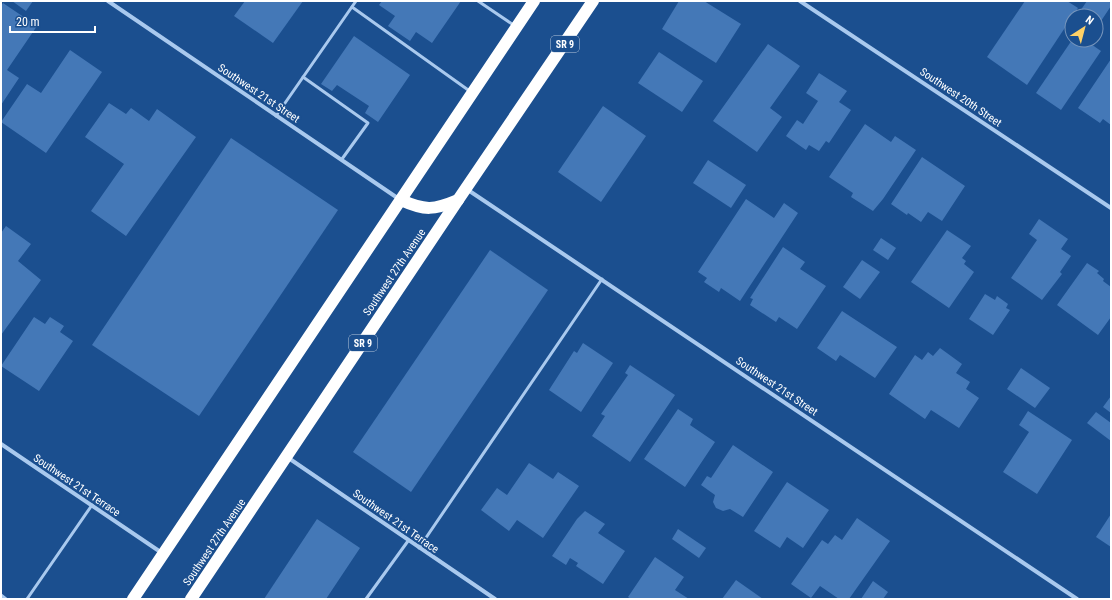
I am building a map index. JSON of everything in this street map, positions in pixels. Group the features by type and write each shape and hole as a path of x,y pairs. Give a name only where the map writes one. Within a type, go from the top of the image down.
{"highway":[{"path":"132,599 534,1"},
{"name":"Southwest 27th Avenue","path":"191,599 593,1"},
{"path":"401,200 416,207 429,208 442,206 458,200"}],"street":[{"name":"Southwest 21st Street","path":"108,1 401,200"},
{"name":"Southwest 20th Street","path":"800,1 1111,208"},
{"name":"Southwest 21st Street","path":"466,189 1077,599"},
{"name":"Southwest 21st Terrace","path":"1,444 163,554"},
{"name":"Southwest 21st Terrace","path":"286,457 495,599"}],"lane":[{"path":"276,116 356,1"},
{"path":"478,1 516,27"},
{"path":"352,7 472,93"},
{"path":"303,77 368,123 342,160"},
{"path":"419,548 602,279"},
{"path":"27,599 92,505"},
{"path":"366,599 408,541"},
{"path":"1,595 6,599"}],"building":[{"path":"12,1 33,1 26,11"},
{"path":"245,1 303,1 273,43 234,16"},
{"path":"382,1 461,1 432,43 416,32 410,41 388,26 395,16 379,5"},
{"path":"679,1 704,1 741,24 716,63 662,29"},
{"path":"1025,1 1067,1 1078,8 1064,8 1064,29 1027,85 987,57"},
{"path":"1087,1 1108,1 1111,3 1111,6 1104,16 1104,8 1082,8"},
{"path":"3,3 37,26 7,70 19,78 1,105 1,6"},
{"path":"354,36 410,75 378,122 365,113 369,106 337,85 332,91 321,84"},
{"path":"768,44 800,66 770,108 782,117 757,152 713,121"},
{"path":"1067,48 1097,48 1101,51 1061,110 1036,93"},
{"path":"70,50 102,72 46,153 1,122 27,84 41,93"},
{"path":"659,52 703,81 682,112 638,83"},
{"path":"1111,59 1111,125 1103,119 1100,123 1078,108"},
{"path":"819,73 847,91 839,102 851,110 829,143 826,141 819,151 809,145 806,150 786,136 797,120 803,124 818,101 806,93"},
{"path":"109,103 126,114 131,108 149,121 157,109 196,137 126,236 91,211 124,164 85,137"},
{"path":"603,106 646,136 601,202 558,172"},
{"path":"865,124 891,142 895,136 916,150 883,199 873,211 851,197 853,193 829,177"},
{"path":"231,138 338,210 199,416 92,345"},
{"path":"922,157 965,186 942,221 928,212 921,222 908,213 907,215 891,204"},
{"path":"708,160 746,185 731,208 693,183"},
{"path":"746,199 774,218 784,203 798,213 740,301 721,288 719,292 704,282 707,278 698,272"},
{"path":"1039,219 1068,239 1061,249 1071,256 1060,272 1062,274 1042,300 1011,278 1037,240 1029,234"},
{"path":"6,226 31,244 18,261 41,280 1,335 1,233"},
{"path":"947,230 971,246 962,258 966,261 964,264 974,272 949,308 911,282"},
{"path":"881,238 896,248 888,260 873,250"},
{"path":"783,247 805,262 800,269 826,286 797,329 779,317 776,322 750,305 753,299 750,298"},
{"path":"490,250 548,290 411,492 353,452"},
{"path":"862,260 880,272 860,299 843,287"},
{"path":"1087,263 1099,271 1097,273 1104,279 1103,281 1111,287 1111,317 1098,335 1057,305"},
{"path":"985,294 995,300 997,296 1008,304 1006,308 1010,310 993,335 969,319"},
{"path":"842,311 897,347 875,378 840,355 836,361 817,348"},
{"path":"34,317 45,324 50,317 64,326 60,332 73,341 39,391 1,366"},
{"path":"583,343 613,363 581,412 549,390 574,351 577,353"},
{"path":"940,348 962,364 956,373 970,382 966,389 979,398 959,428 931,410 925,419 889,394 915,355 922,360 928,352 933,356"},
{"path":"630,365 675,395 630,462 592,436 605,416 601,414 628,375 625,373"},
{"path":"1021,368 1050,388 1035,408 1007,389"},
{"path":"1111,396 1111,413 1103,407"},
{"path":"678,409 693,419 690,425 715,442 685,487 644,459"},
{"path":"1028,411 1072,440 1037,494 1003,472 1029,432 1019,425"},
{"path":"1096,412 1111,423 1111,441 1087,423"},
{"path":"733,445 773,472 743,517 730,509 723,511 716,508 713,502 715,495 701,485 707,476 711,478"},
{"path":"529,463 553,479 558,472 579,486 543,538 517,520 509,531 481,510 497,488 507,495"},
{"path":"787,482 829,510 803,548 787,537 780,548 754,531"},
{"path":"585,511 605,524 598,533 625,551 603,584 576,566 578,563 570,558 566,565 552,556 577,519"},
{"path":"1111,514 1111,547 1096,537"},
{"path":"857,518 890,541 849,599 839,599 820,586 811,598 791,584 822,540 828,544 835,535 842,540"},
{"path":"317,519 360,548 326,599 264,599"},
{"path":"678,529 706,548 699,558 672,539"},
{"path":"655,557 684,577 675,590 689,599 631,599 628,597"},
{"path":"736,580 763,599 722,599"},
{"path":"873,581 888,592 883,599 861,599"}]}
